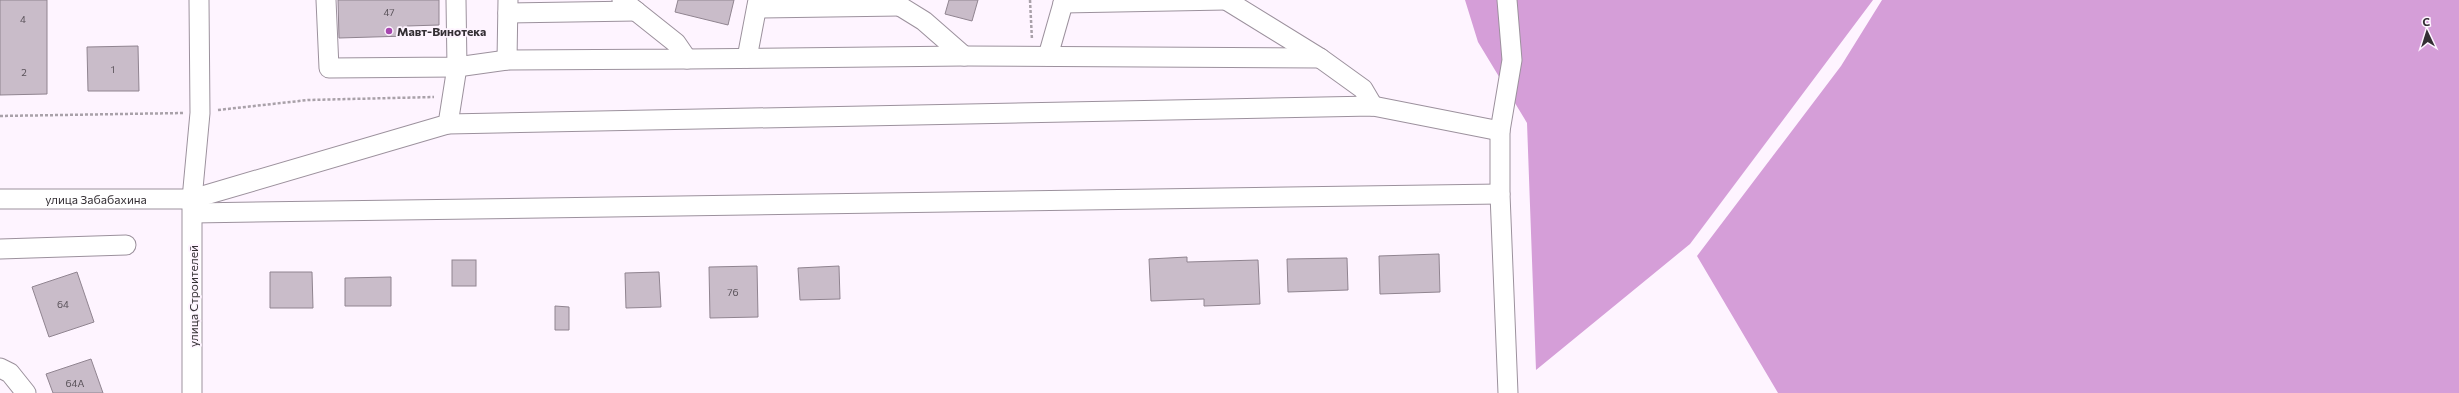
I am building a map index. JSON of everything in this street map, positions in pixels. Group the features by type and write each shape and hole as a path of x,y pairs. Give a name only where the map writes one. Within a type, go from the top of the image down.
{"street":[{"name":"улица Строителей","path":"192,393 192,206 200,112 199,0"},
{"path":"326,0 328,68 457,67 508,60 964,56 1320,58"},
{"path":"448,124 457,67 456,0"},
{"path":"1040,56 1063,2 1226,0 1320,58 1364,89 1373,106"},
{"path":"1507,0 1512,60 1500,131 1500,194 1508,393"},
{"path":"747,58 757,4 895,3 924,21 964,56"},
{"path":"508,60 508,6 629,6 676,43 687,59"},
{"path":"192,206 448,124 1373,106 1500,131"},
{"name":"улица Забабахина","path":"0,199 192,206 1500,194"},
{"path":"0,249 126,245"},
{"path":"0,368 10,373 26,393"}],"path":[{"path":"1030,0 1040,56"},
{"path":"0,116 200,112 308,100 453,96"}],"shaded area":[{"path":"1465,0 1873,0 1690,244 1536,370 1527,123 1478,42"},
{"path":"1882,0 2459,0 2459,393 1778,393 1697,256 1841,66"}],"building":[{"path":"0,0 47,0 47,94 0,95"},
{"path":"338,0 439,0 439,25 407,26 407,36 339,38"},
{"path":"678,0 734,0 728,25 675,12"},
{"path":"949,0 978,0 972,21 945,14"},
{"path":"138,46 139,91 88,91 87,47"},
{"path":"1439,254 1440,292 1380,294 1379,256"},
{"path":"1187,257 1187,262 1258,260 1260,304 1204,306 1204,299 1151,301 1149,259"},
{"path":"1347,258 1348,290 1288,292 1287,259"},
{"path":"452,260 476,260 476,286 452,286"},
{"path":"757,266 758,317 710,318 709,267"},
{"path":"839,266 840,299 800,300 798,268"},
{"path":"77,272 94,322 49,337 32,287"},
{"path":"270,272 312,272 313,308 270,308"},
{"path":"659,272 661,307 626,308 625,273"},
{"path":"391,277 391,306 345,306 345,278"},
{"path":"555,306 569,307 569,330 555,330"},
{"path":"91,359 103,393 53,393 46,374"}],"place":[{"name":"Мавт-Винотека","path":"389,31"}]}
